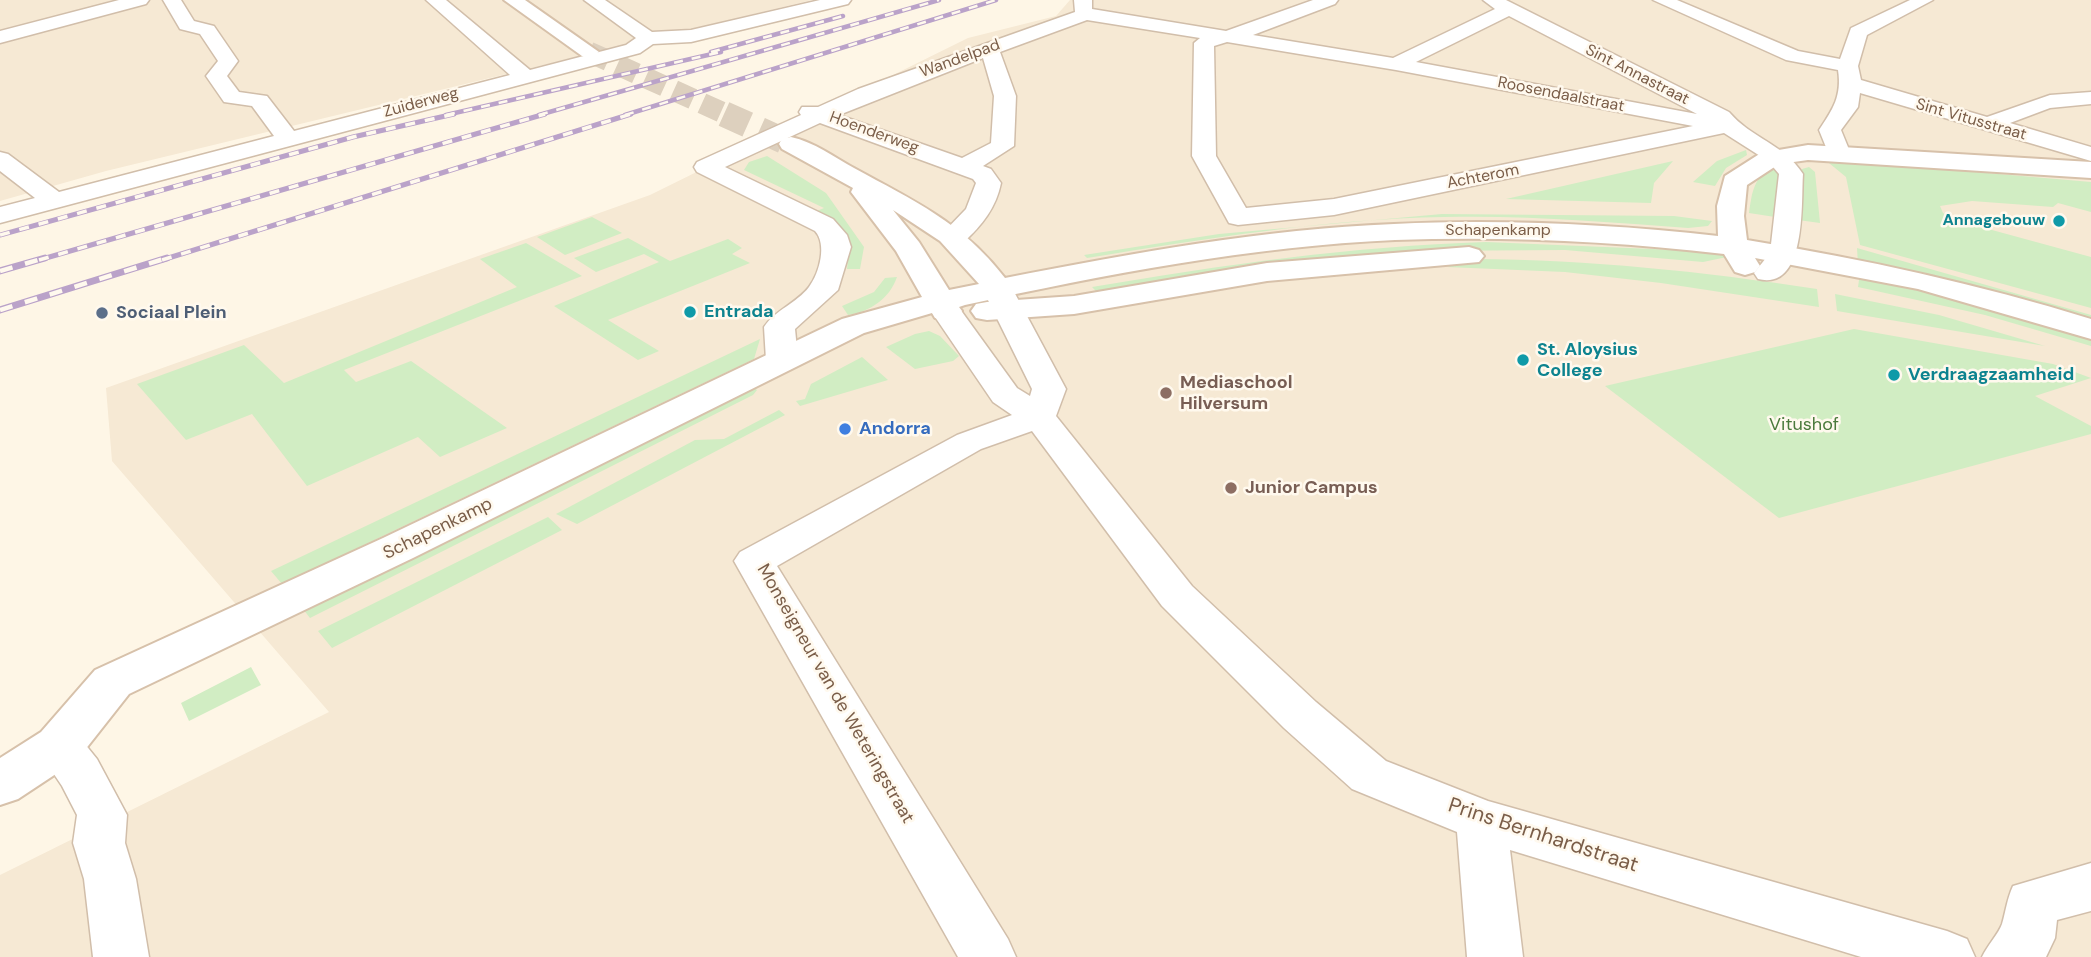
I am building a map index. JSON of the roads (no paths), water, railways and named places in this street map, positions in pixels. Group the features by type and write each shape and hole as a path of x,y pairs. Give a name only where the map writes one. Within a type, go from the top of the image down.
{"main road":[{"path":"513,0 589,52"},
{"path":"791,144 902,202 954,236 975,256 1003,300"},
{"path":"1766,266 1732,245 1730,220 1734,181 1754,163 1777,156 1798,152 1838,152 2091,170"},
{"path":"851,177 903,239 943,307"},
{"name":"Schapenkamp","path":"0,783 59,746 112,682 387,554 782,359 853,326 901,310 1003,300 1266,244 1392,232 1509,229 1676,238 1732,245 1766,266 1938,308 2091,353"},
{"name":"Schapenkamp","path":"1003,300 1074,305 1267,272 1442,256 1587,256 1766,266 1927,284 2091,329"}],"street":[{"path":"0,37 140,0"},
{"path":"172,0 187,25 207,30 228,61 216,76 232,97 259,101 287,138"},
{"path":"435,0 506,63 526,76"},
{"path":"593,0 648,38"},
{"name":"Zuiderweg","path":"0,215 634,49 648,38 691,36 842,0"},
{"path":"1227,36 1261,27 1329,0"},
{"name":"Sint Vitusstraat","path":"1662,0 1793,56 1988,125 2091,154"},
{"path":"1838,152 1830,130 1847,107 1858,32 1924,0"},
{"path":"1396,64 1500,5"},
{"name":"Sint Annastraat","path":"1500,5 1721,117 1727,126 1777,156"},
{"name":"Roosendaalstraat","path":"1084,7 1227,36 1396,64 1727,126"},
{"name":"Wandelpad","path":"782,359 779,327 823,290 837,247 833,235 824,225 706,167 822,114 1084,7"},
{"name":"Achterom","path":"1227,36 1204,43 1204,156 1238,217 1334,207 1727,126"},
{"path":"966,166 1002,146 1008,101 999,67 989,48"},
{"path":"1988,125 2025,106 2073,97 2091,98"},
{"name":"Hoenderweg","path":"780,107 822,114 982,174 989,183 985,203 972,222 954,236"},
{"path":"1766,266 1791,174 1777,156"},
{"path":"0,159 55,201"},
{"path":"1003,300 1049,389 1039,417"},
{"name":"Prins Bernhardstraat","path":"943,307 1005,395 1039,417 1177,596 1300,715 1369,775 1481,821 1947,957"},
{"name":"Monseigneur van de Weteringstraat","path":"988,957 754,561 969,442 1039,417"},
{"path":"59,746 80,773 102,815 99,843 110,879 121,957"},
{"path":"1481,821 1495,957"},
{"path":"2010,957 2027,938 2032,902 2091,887"}],"tunnel":[{"path":"589,52 728,115"},
{"path":"724,114 791,144"}],"railway":[{"path":"539,115 939,0"},
{"path":"625,115 996,0"},
{"path":"711,52 843,16"},
{"path":"446,115 721,52"},
{"path":"0,235 353,137 454,114"},
{"path":"39,260 545,114"},
{"path":"162,260 631,114"},
{"path":"0,271 45,258"},
{"path":"0,310 167,258"}],"place":[{"name":"Annagebouw","path":"2059,221"},
{"name":"Entrada","path":"690,312"},
{"name":"Sociaal Plein","path":"102,313"},
{"name":"St. Aloysius College","path":"1523,360"},
{"name":"Verdraagzaamheid","path":"1894,375"},
{"name":"Mediaschool Hilversum","path":"1166,393"},
{"name":"Andorra","path":"845,429"},
{"name":"Junior Campus","path":"1231,488"}],"park label":[{"name":"Vitushof","path":"1804,425"}]}
